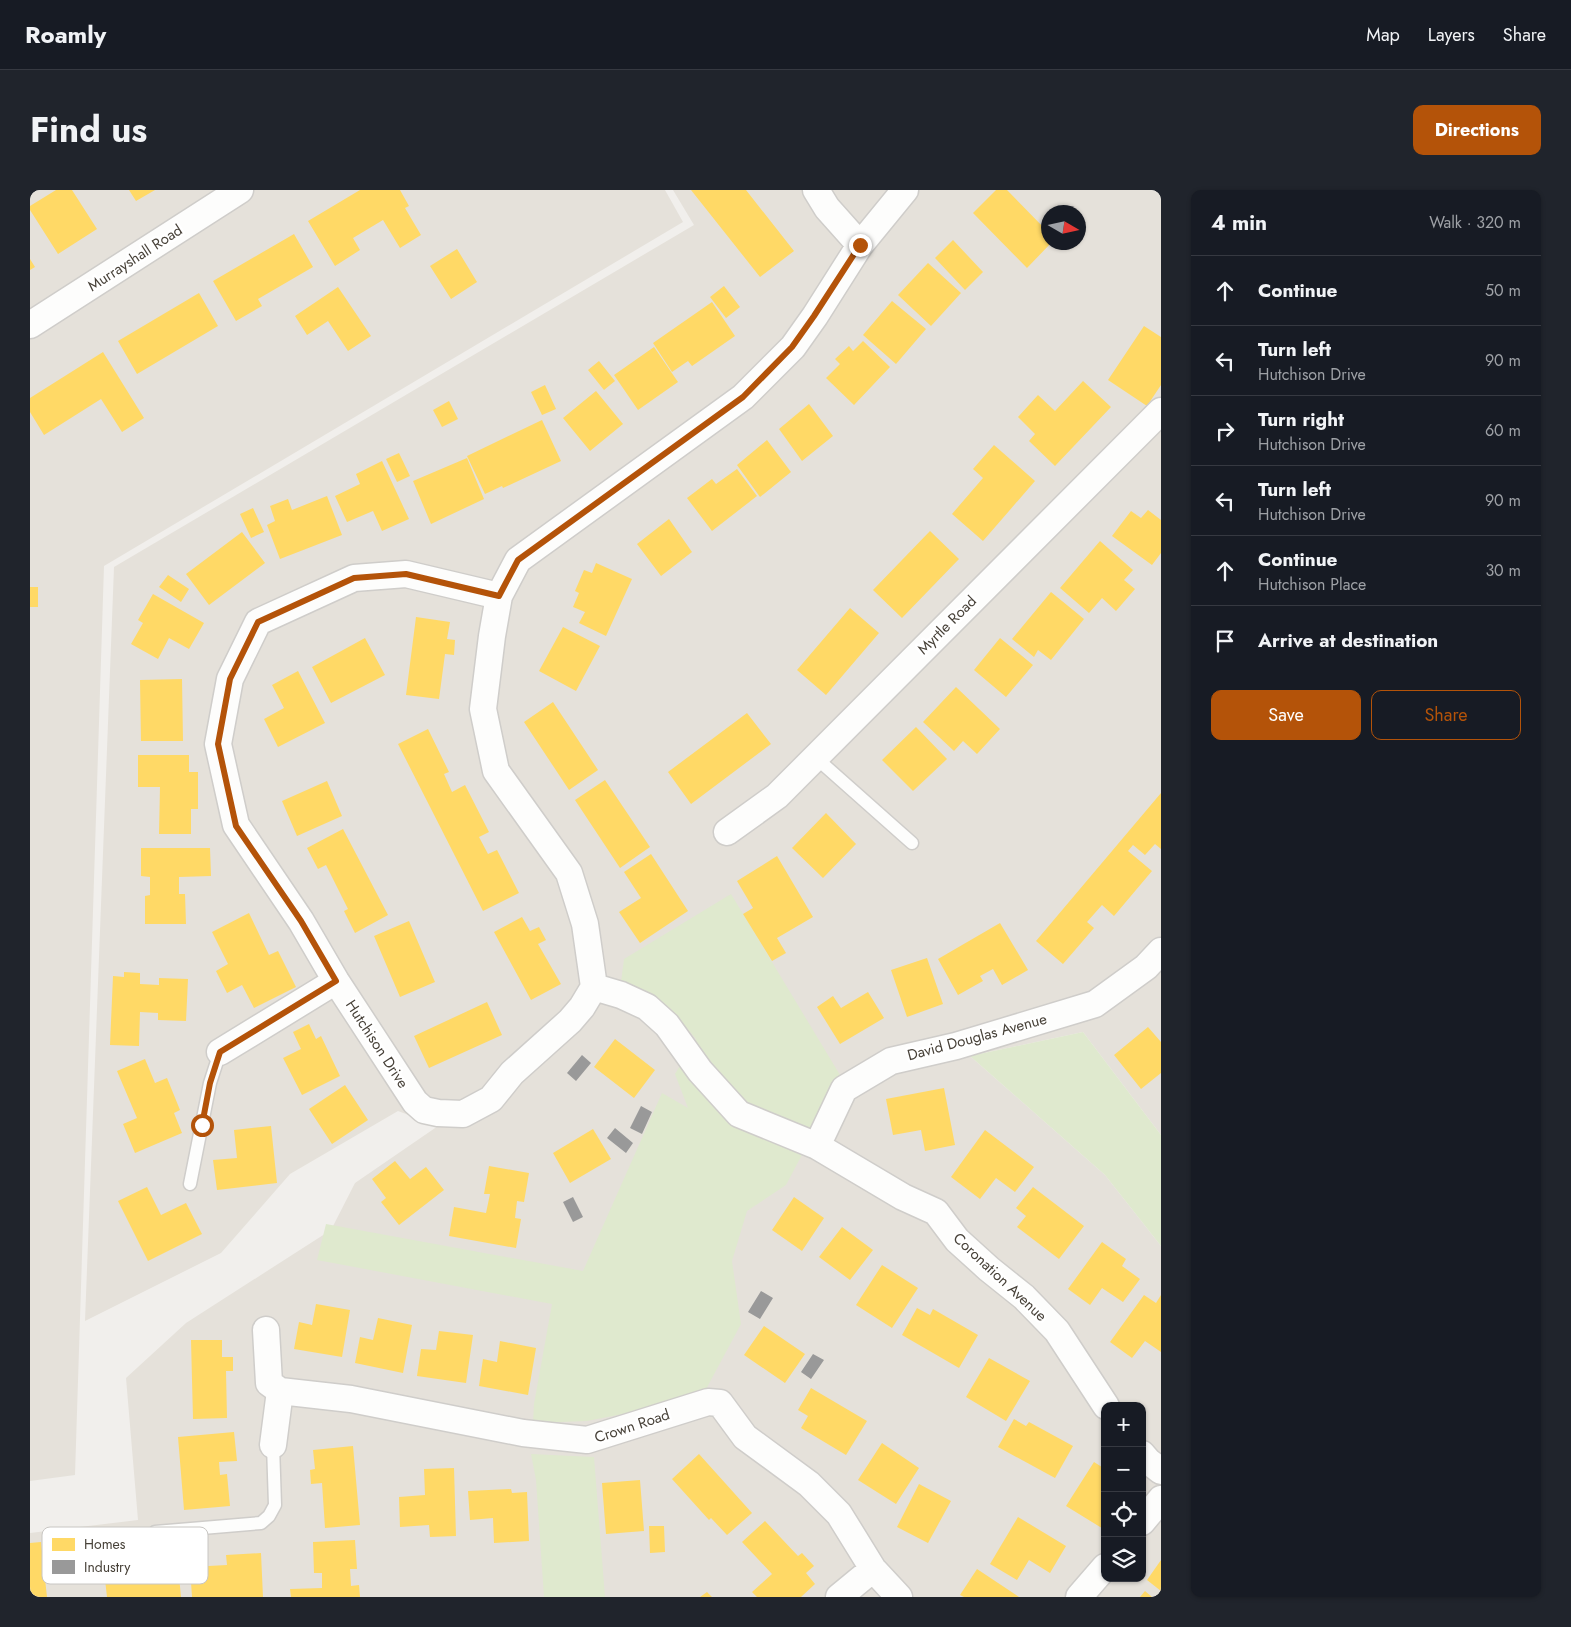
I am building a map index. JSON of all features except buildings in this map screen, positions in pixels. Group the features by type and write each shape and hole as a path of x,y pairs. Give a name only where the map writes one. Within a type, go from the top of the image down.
{"street":[{"name":"Murrayshall Road","path":"30,325 240,190"},
{"path":"816,190 827,208 860,245"},
{"path":"816,1146 739,1114 700,1072 667,1025 647,1007 622,995 594,987 586,924 569,873 496,771 483,709 499,596 518,560 743,397 792,347 860,245 905,190"},
{"name":"Myrtle Road","path":"727,832 777,796 1161,411"},
{"name":"Hutchison Drive","path":"499,596 406,574 354,578 258,622 230,679 218,744 236,826 301,921 336,981 415,1102 424,1110 438,1113 463,1114 491,1099 512,1073 582,1008 594,987"},
{"name":"David Douglas Avenue","path":"816,1146 844,1089 891,1061 956,1046 1095,1004 1146,967 1161,951"},
{"path":"220,1052 336,981"},
{"name":"Coronation Avenue","path":"816,1146 903,1197 936,1212 957,1240 1024,1297 1057,1331 1103,1402"},
{"path":"266,1330 268,1383 280,1391 273,1445"},
{"name":"Crown Road","path":"280,1391 351,1399 523,1434 587,1440 708,1402 720,1403 745,1437 809,1484 839,1514 873,1569 899,1597"},
{"path":"1146,1459 1161,1471"},
{"path":"1146,1517 1161,1499"},
{"path":"839,1597 873,1569"},
{"path":"1079,1597 1101,1572"}],"lane":[{"path":"815,757 912,843"},
{"path":"190,1184 210,1083 220,1052"},
{"path":"208,1528 261,1523 269,1516 274,1505 273,1445"}],"shaded area":[{"path":"30,190 665,190 683,222 104,566 75,1475 30,1481"},
{"path":"673,190 1161,190 1161,1135 1083,1032 970,1056 1105,1175 1161,1246 1161,1597 30,1597 30,1533 42,1532 42,1584 208,1584 208,1527 80,1527 138,1520 126,1378 186,1323 331,1230 355,1183 438,1126 398,1111 290,1174 221,1253 85,1321 114,567 694,225"}],"green space":[{"path":"731,894 840,1075 814,1132 786,1185 747,1211 732,1261 741,1324 704,1393 654,1408 587,1421 533,1423 534,1404 552,1304 317,1260 326,1224 583,1271 662,1093 688,1108 675,1074 696,1039 670,1008 621,982 624,959"},
{"path":"1083,1032 1161,1135 1161,1246 1105,1175 970,1056"},
{"path":"531,1454 594,1457 605,1597 544,1597 536,1480"}],"route":[{"path":"202,1125 210,1083 220,1052 336,981 301,921 236,826 218,744 230,679 258,622 354,578 406,574 499,596 518,560 743,397 792,347 860,245"}]}
